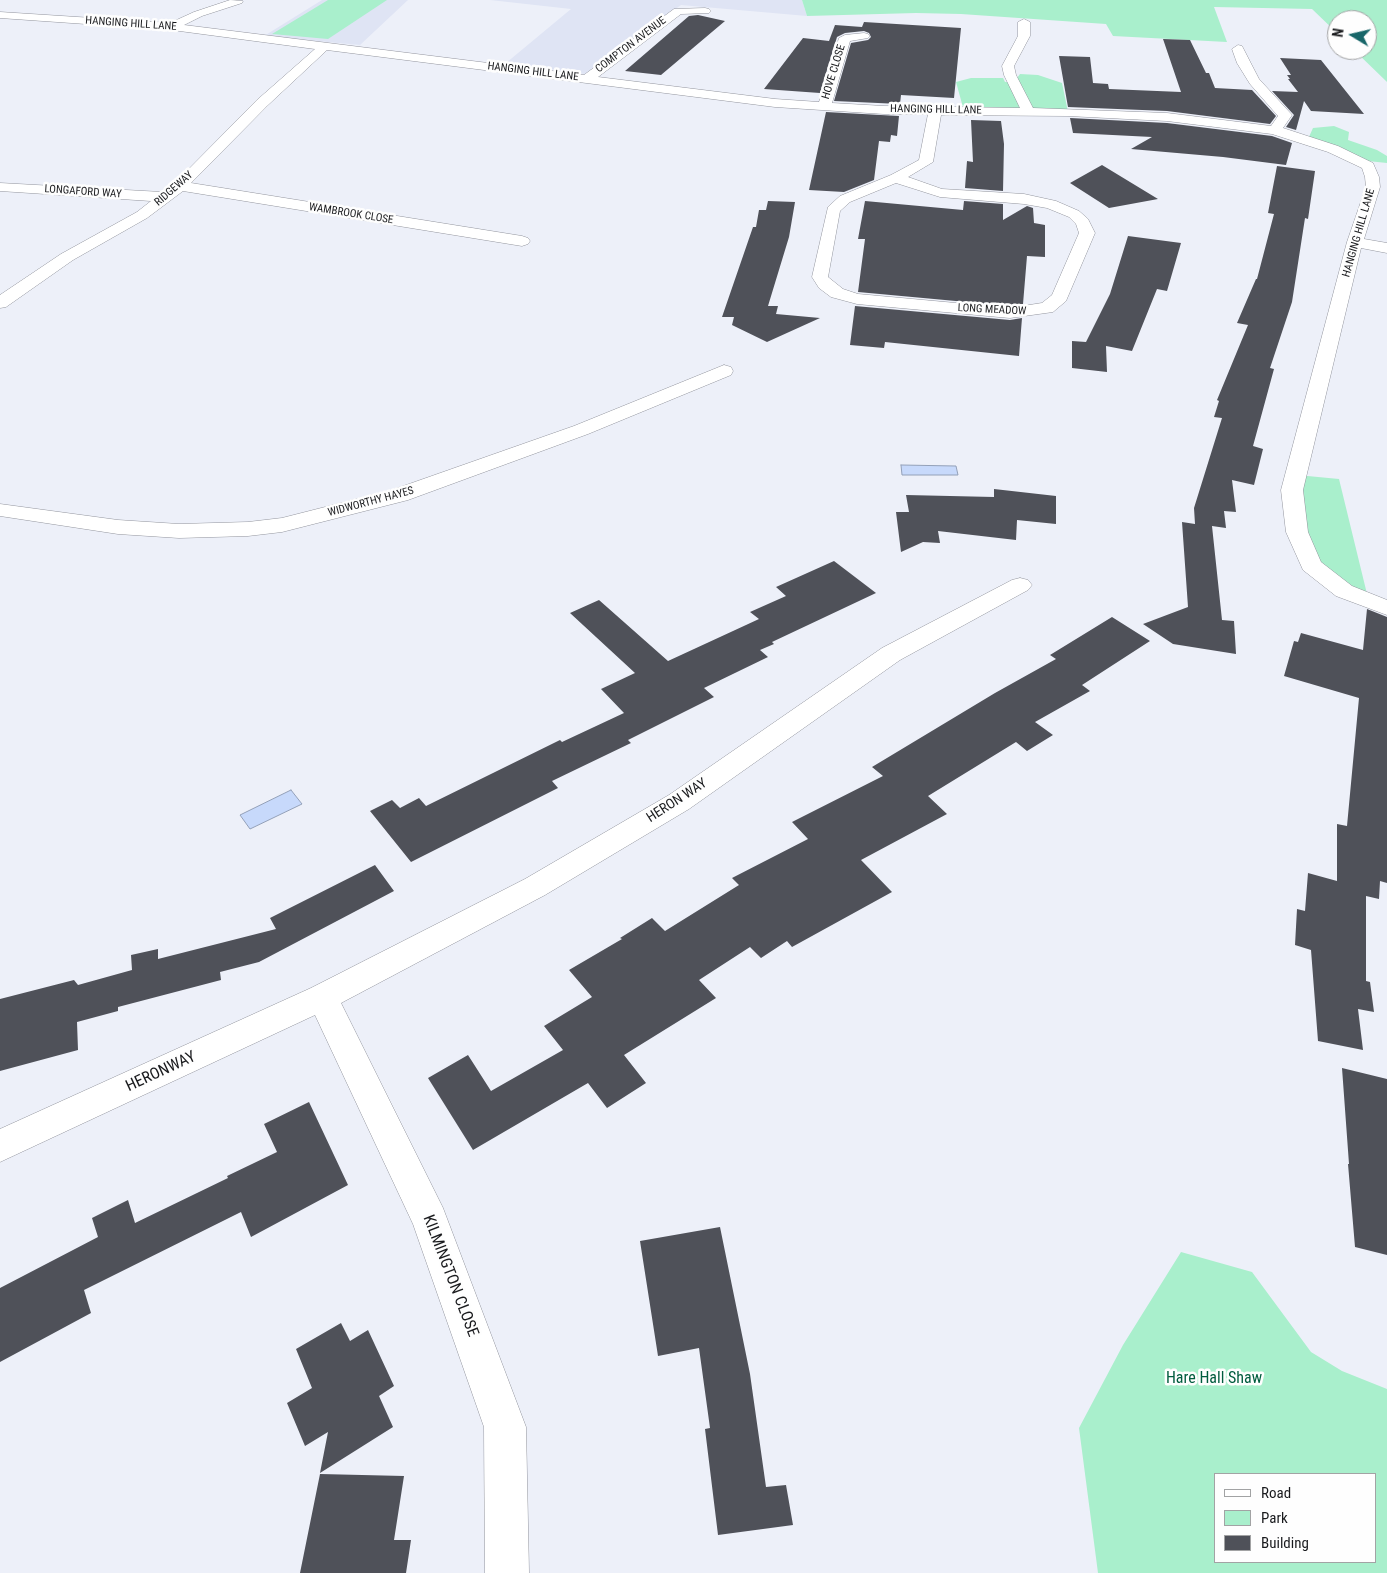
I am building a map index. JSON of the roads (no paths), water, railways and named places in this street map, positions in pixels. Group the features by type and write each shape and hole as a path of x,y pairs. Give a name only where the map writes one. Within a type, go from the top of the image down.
{"street":[{"path":"172,27 198,14 238,1"},
{"name":"COMPTON AVENUE","path":"587,78 678,11 705,11"},
{"name":"HANGING HILL LANE","path":"0,15 172,27 587,78 721,98 824,107 1167,117 1274,130 1328,147 1368,166 1373,186 1355,242 1292,490 1297,532 1311,565 1344,591 1387,608"},
{"path":"1024,22 1024,36 1008,66 1010,75 1029,112"},
{"name":"HOVE CLOSE","path":"830,34 845,38 864,36"},
{"name":"HOVE CLOSE","path":"824,107 845,38"},
{"name":"RIDGEWAY","path":"0,304 38,275 142,215 180,186 262,103 325,46"},
{"path":"1238,49 1243,63 1254,81 1285,115 1284,119 1274,130"},
{"name":"LONG MEADOW","path":"896,178 940,193 1024,199 1051,204 1074,214 1083,222 1087,233 1060,297 1047,308 1010,313 857,299 838,293 825,284 820,277 833,210 845,199 896,178 926,162 935,110"},
{"path":"1368,166 1387,167"},
{"name":"WAMBROOK CLOSE","path":"180,186 522,242"},
{"name":"LONGAFORD WAY","path":"0,187 166,197"},
{"path":"1355,242 1387,248"},
{"name":"WIDWORTHY HAYES","path":"0,510 118,527 180,531 248,529 282,525 400,495 581,430 724,371"},
{"name":"HERON WAY","path":"322,997 535,888 679,802 891,654 1020,585"},
{"name":"HERONWAY","path":"0,1146 322,997"},
{"name":"KILMINGTON CLOSE","path":"322,997 430,1220 505,1427 507,1573"}],"water":[{"path":"901,465 956,466 958,475 902,475"},
{"path":"291,790 302,804 250,829 240,815"}],"park label":[{"name":"Hare Hall Shaw","path":"1214,1379"}]}
